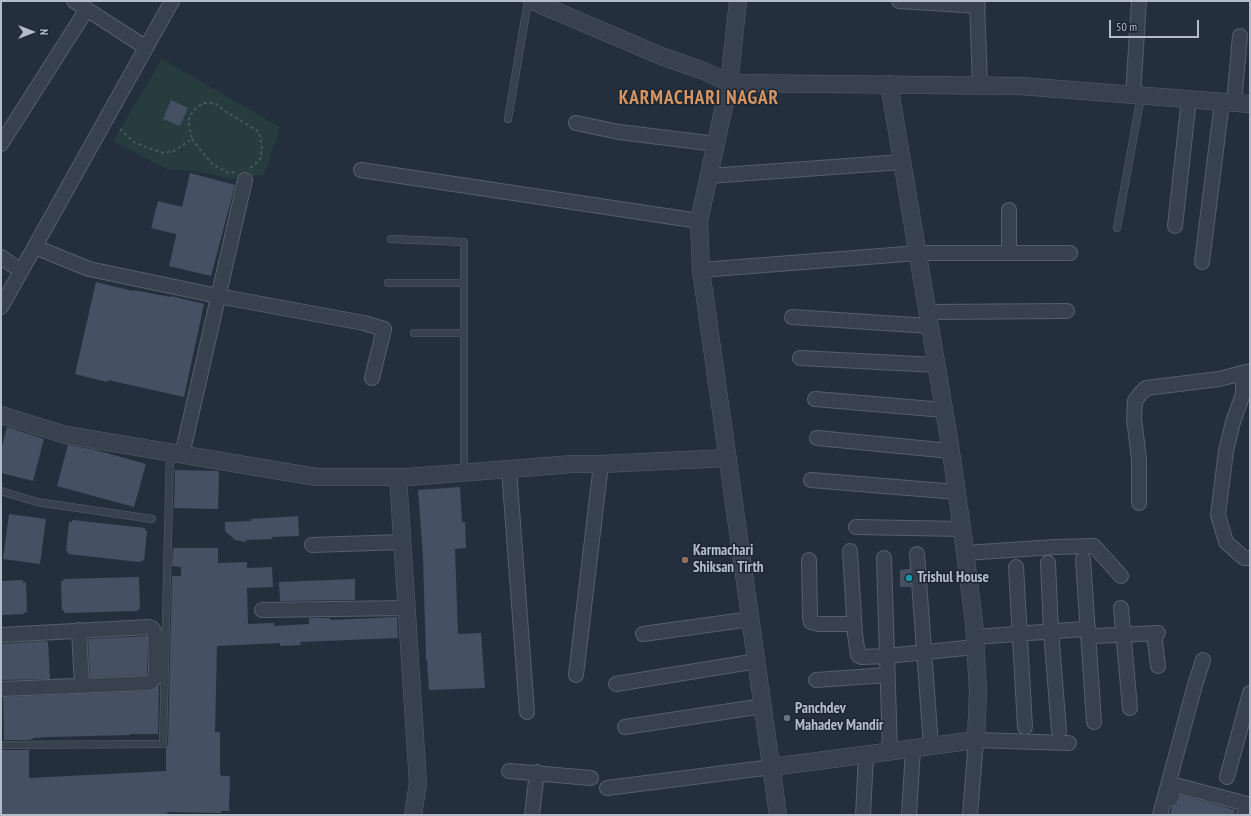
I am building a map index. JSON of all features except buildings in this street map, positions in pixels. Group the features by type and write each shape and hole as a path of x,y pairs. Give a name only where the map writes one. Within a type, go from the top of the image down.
{"street":[{"path":"74,1 145,47"},
{"path":"1,307 172,1"},
{"path":"532,1 661,56 704,71 729,83 1020,86 1235,103"},
{"path":"738,1 729,83 699,221 701,270 778,815"},
{"path":"898,1 978,4 980,86"},
{"path":"1137,95 1139,1"},
{"path":"1,144 87,9"},
{"path":"1202,262 1235,103 1240,36"},
{"path":"889,84 951,451 975,642 978,691 970,815"},
{"path":"1175,226 1189,100"},
{"path":"576,123 619,132 716,144"},
{"path":"709,176 902,162"},
{"path":"361,170 699,221"},
{"path":"176,454 218,296 245,174"},
{"path":"1009,210 1009,253"},
{"path":"34,246 89,269 218,296 364,323 384,329 372,378"},
{"path":"701,270 918,253 1070,253"},
{"path":"1,257 21,271"},
{"path":"792,317 929,319 1066,311"},
{"path":"800,358 937,365"},
{"path":"1139,503 1139,459 1134,418 1135,401 1140,394 1146,388 1219,379 1247,372 1243,394 1233,422 1226,450 1218,515 1226,542 1244,558 1250,558"},
{"path":"815,399 944,410"},
{"path":"1,415 66,435 316,477 398,477 572,464 728,458"},
{"path":"817,438 951,451"},
{"path":"576,675 601,464"},
{"path":"509,469 527,712"},
{"path":"398,477 418,783 413,815"},
{"path":"811,480 957,492"},
{"path":"856,526 962,529"},
{"path":"312,545 402,542"},
{"path":"965,553 1094,546 1121,576"},
{"path":"850,551 856,646 858,654 862,657 924,653 1020,633 1084,629 1094,636 1156,633 1158,666"},
{"path":"917,554 931,746"},
{"path":"884,558 890,752"},
{"path":"1083,559 1094,722"},
{"path":"809,560 811,622 819,624 854,624"},
{"path":"1048,563 1051,631 1059,730"},
{"path":"1016,567 1025,727"},
{"path":"262,610 407,608"},
{"path":"1121,608 1130,708"},
{"path":"643,634 751,619"},
{"path":"1,635 149,627 152,628 155,633 156,676 150,683 1,689"},
{"path":"79,630 82,686"},
{"path":"1160,815 1203,660"},
{"path":"616,684 757,662"},
{"path":"816,680 888,675"},
{"path":"1227,777 1250,693"},
{"path":"625,727 763,706"},
{"path":"607,788 976,740 1069,743"},
{"path":"909,815 913,749"},
{"path":"863,815 866,755"},
{"path":"509,771 537,772 591,778"},
{"path":"532,815 537,772"},
{"path":"1167,815 1175,785 1247,804 1244,815"}],"lane":[{"path":"508,120 528,1"},
{"path":"1117,228 1137,95"},
{"path":"391,239 464,242 464,473"},
{"path":"388,282 464,283"},
{"path":"414,333 464,333"},
{"path":"1,745 162,744 176,454"},
{"path":"1,491 37,502 152,519"}],"path":[{"path":"203,103 215,103 258,132 262,147 260,160 245,174 228,173 212,164 192,139 189,126 190,117 195,109 203,103"},
{"path":"120,129 134,142 163,153 174,151 192,139"}],"green space":[{"path":"162,59 280,127 264,175 233,179 192,170 168,170 113,141"}],"place":[{"name":"Karmachari Shiksan Tirth","path":"685,560"},
{"name":"Trishul House","path":"909,578"},
{"name":"Panchdev Mahadev Mandir","path":"787,718"}],"district":[{"name":"KARMACHARI NAGAR","path":"699,99"}]}
